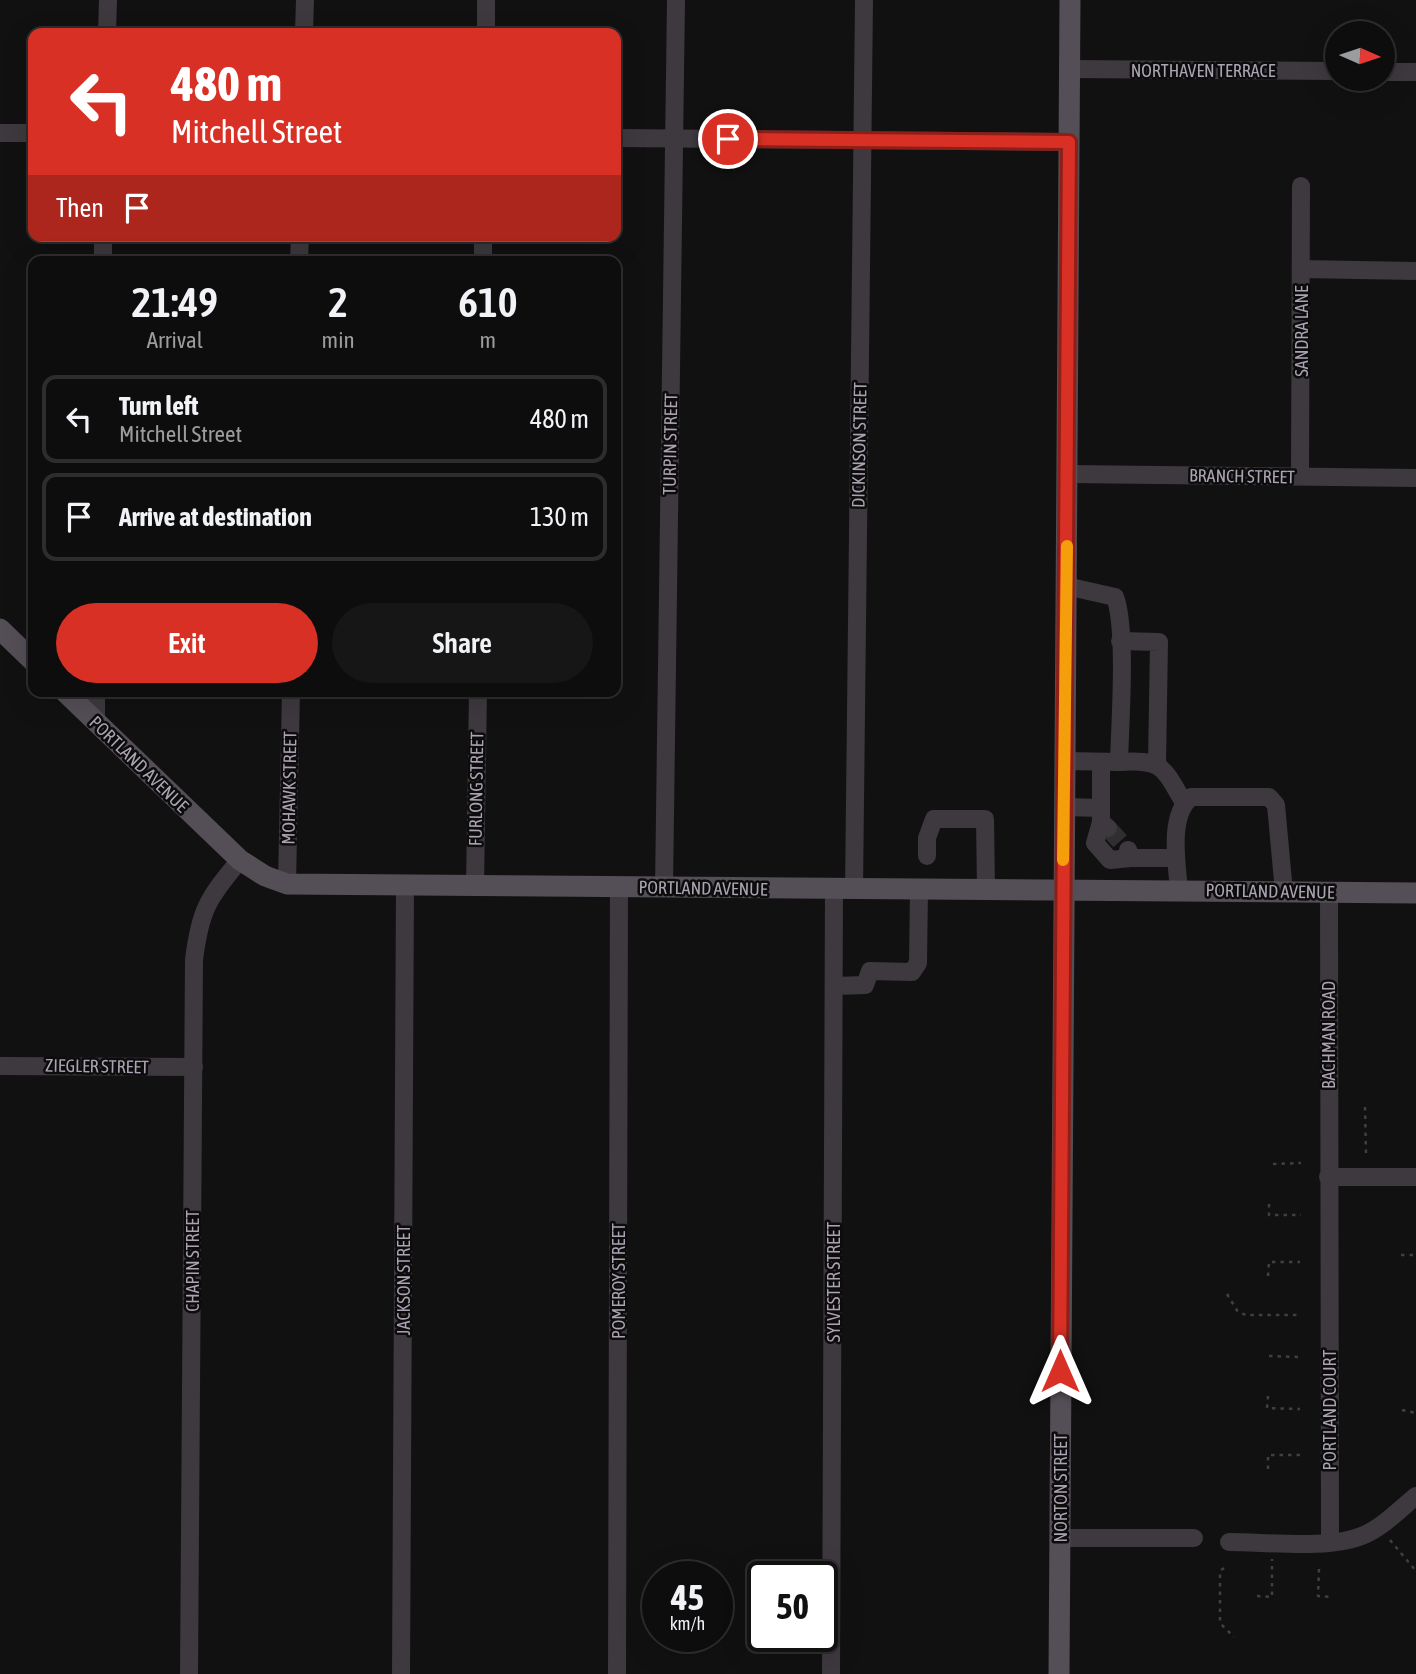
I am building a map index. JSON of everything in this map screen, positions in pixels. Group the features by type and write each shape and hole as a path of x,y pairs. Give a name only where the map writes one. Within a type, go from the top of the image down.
{"main road":[{"name":"NORTON STREET","path":"1059,1674 1070,0"},
{"path":"0,628 28,656"},
{"name":"PORTLAND AVENUE","path":"70,697 240,860 265,876 287,884 1416,893"}],"street":[{"path":"107,28 108,0"},
{"path":"304,0 304,28"},
{"path":"486,0 486,28"},
{"name":"TURPIN STREET","path":"664,888 676,0"},
{"name":"DICKINSON STREET","path":"844,889 863,140 864,0"},
{"name":"NORTHAVEN TERRACE","path":"1069,69 1325,71"},
{"path":"1395,72 1416,72"},
{"path":"0,133 28,133"},
{"path":"621,138 1069,142"},
{"name":"SANDRA LANE","path":"1300,477 1301,186"},
{"path":"1301,269 1416,271"},
{"name":"BRANCH STREET","path":"1068,474 1416,478"},
{"path":"1066,586 1115,597 1120,609 1120,641 1104,819 1095,843 1110,860 1130,854 1176,858"},
{"path":"1120,641 1159,642 1157,763"},
{"path":"96,697 96,722"},
{"name":"MOHAWK STREET","path":"287,884 291,697"},
{"name":"FURLONG STREET","path":"475,886 478,697"},
{"path":"1066,761 1145,760 1157,763 1164,768 1184,803"},
{"path":"1179,890 1176,858 1179,813 1184,803 1191,797 1269,797 1276,805 1284,891"},
{"path":"1065,807 1104,819"},
{"path":"927,856 927,838 934,819 985,819 986,888"},
{"name":"CHAPIN STREET","path":"189,1674 194,960 199,919 218,886 240,860"},
{"name":"JACKSON STREET","path":"401,1674 405,886"},
{"name":"POMEROY STREET","path":"617,1674 619,887"},
{"name":"SYLVESTER STREET","path":"831,1674 834,986 844,889"},
{"path":"834,986 866,985 870,971 912,972 918,963 919,890"},
{"name":"BACHMAN ROAD","path":"1328,1177 1329,892"},
{"name":"ZIEGLER STREET","path":"0,1066 194,1067"},
{"path":"1328,1177 1416,1177"},
{"name":"PORTLAND COURT","path":"1328,1177 1330,1542"},
{"path":"1229,1542 1330,1542 1368,1534 1416,1496"},
{"path":"1059,1538 1194,1538"}],"path":[{"path":"1365,1107 1366,1153"},
{"path":"1273,1164 1301,1163"},
{"path":"1269,1204 1269,1214 1300,1215"},
{"path":"1401,1255 1416,1255"},
{"path":"1268,1276 1269,1262 1300,1262"},
{"path":"1227,1294 1238,1312 1246,1315 1300,1315"},
{"path":"1269,1356 1300,1357"},
{"path":"1268,1396 1267,1408 1300,1409"},
{"path":"1402,1410 1416,1413"},
{"path":"1268,1468 1268,1455 1300,1455"},
{"path":"1383,1532 1416,1571"},
{"path":"1224,1568 1220,1570 1220,1623 1234,1637"},
{"path":"1257,1596 1272,1597 1272,1569"},
{"path":"1319,1569 1318,1596 1329,1597"}],"tunnel":[{"path":"1108,828 1128,850"}],"slow traffic":[{"path":"1063,860 1067,546"}],"route":[{"path":"728,139 1069,142 1060,1371"}]}
